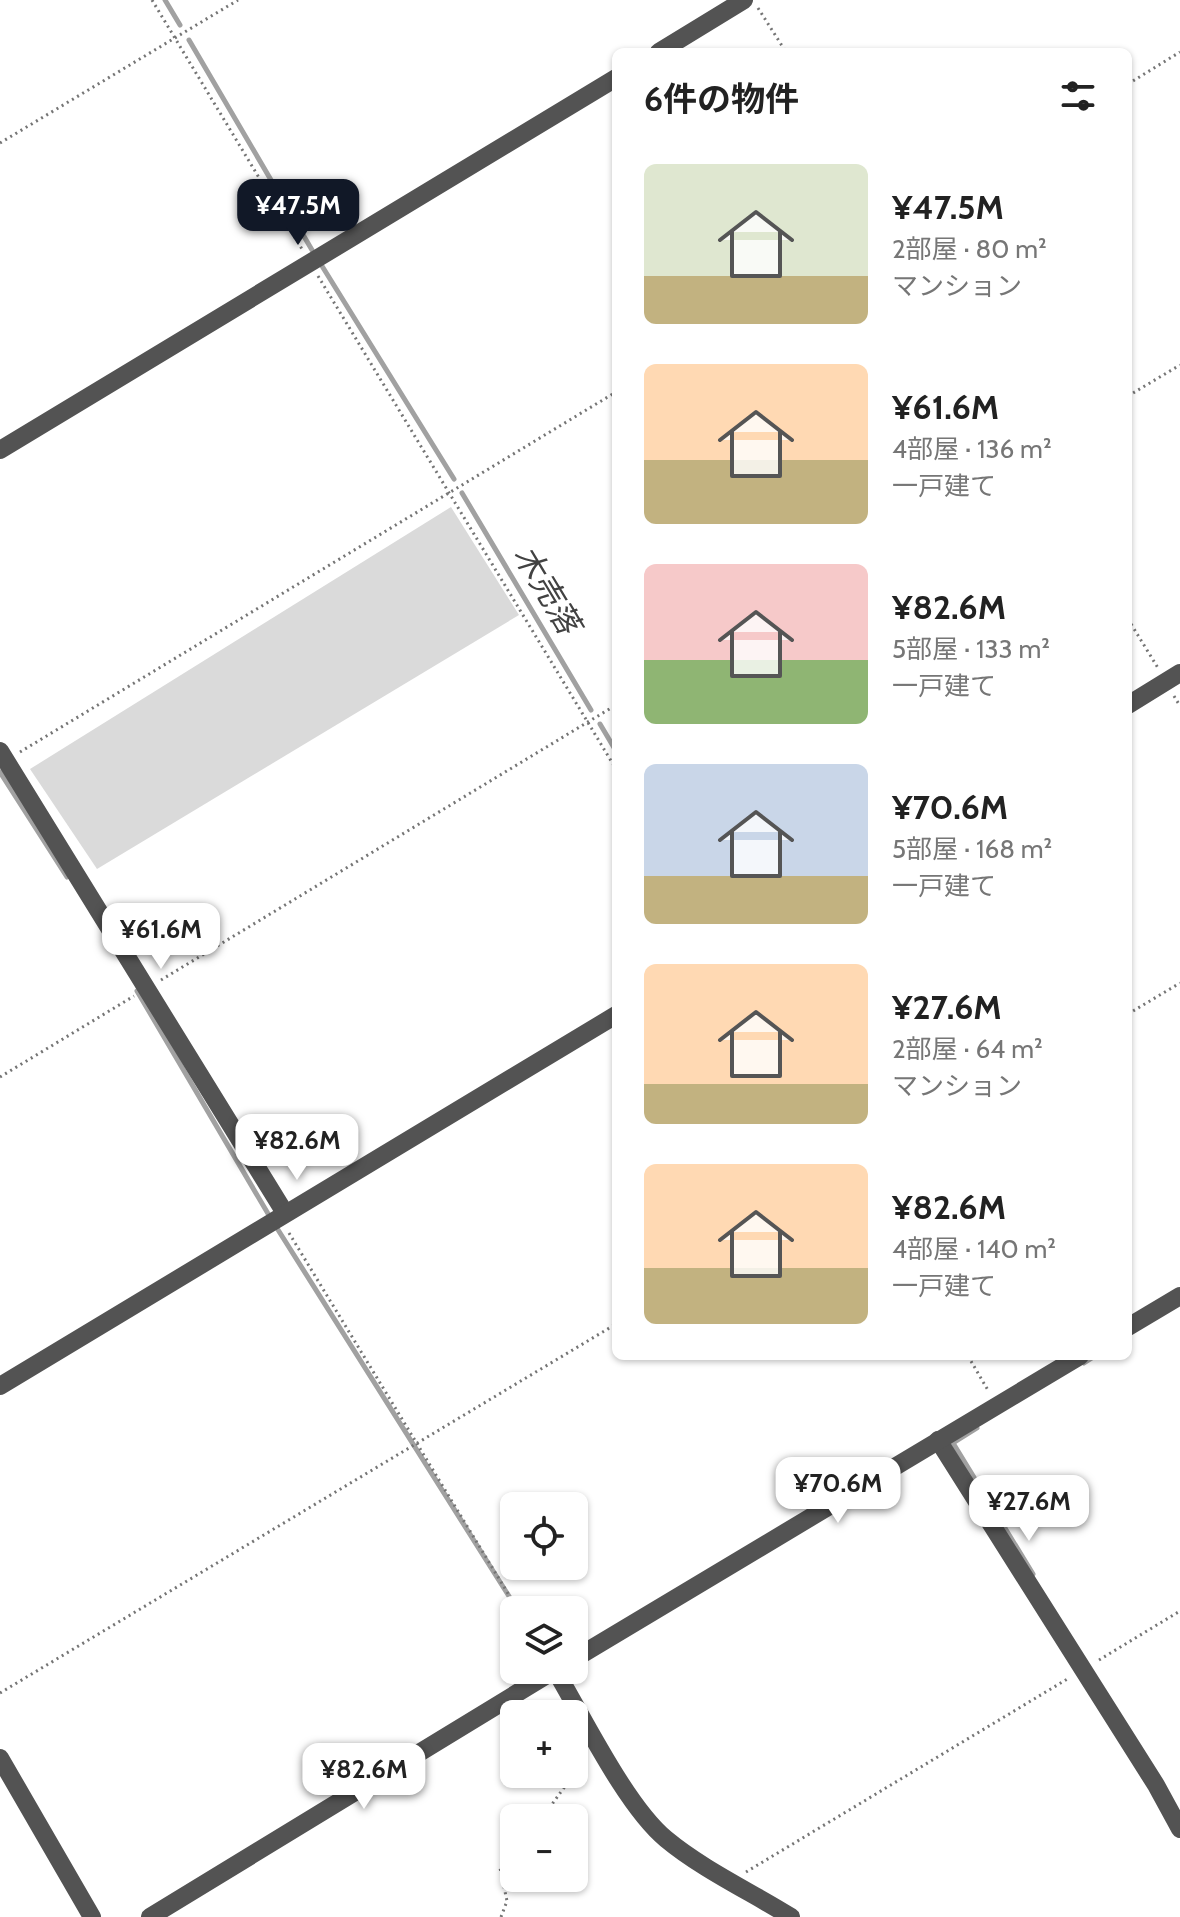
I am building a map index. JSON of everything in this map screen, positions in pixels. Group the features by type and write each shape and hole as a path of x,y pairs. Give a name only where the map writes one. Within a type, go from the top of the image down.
{"street":[{"path":"666,48 744,0"},
{"path":"0,450 612,80"},
{"path":"1132,703 1173,678"},
{"path":"2,758 147,988 282,1215"},
{"path":"0,1386 612,1017"},
{"path":"1132,1325 1180,1296"},
{"path":"588,1651 1073,1360"},
{"path":"938,1440 1084,1669 1180,1829"},
{"path":"150,1917 532,1684"},
{"path":"563,1684 619,1778 650,1823 666,1839 791,1917"},
{"path":"0,1758 92,1917"}],"path":[{"path":"152,0 612,762"},
{"path":"0,143 238,0"},
{"path":"754,0 784,48"},
{"path":"1132,82 1180,52"},
{"path":"1132,394 1180,365"},
{"path":"2,758 612,394"},
{"path":"1132,624 1173,678 1180,706"},
{"path":"0,1077 612,707"},
{"path":"1132,1012 1180,983"},
{"path":"282,1215 510,1596"},
{"path":"0,1693 612,1326"},
{"path":"970,1360 997,1406"},
{"path":"732,1880 1180,1611"},
{"path":"501,1917 507,1901 505,1892"}],"shaded area":[{"path":"451,507 519,615 97,869 30,769"}],"waterway":[{"name":"木売落","path":"165,0 180,25"},
{"name":"木売落","path":"189,40 312,250"},
{"name":"木売落","path":"322,266 454,479"},
{"name":"木売落","path":"462,493 591,710"},
{"name":"木売落","path":"600,724 612,744"},
{"path":"0,772 67,877"},
{"path":"137,991 270,1217"},
{"path":"275,1225 509,1596"},
{"path":"1084,1363 1089,1360"},
{"path":"977,1428 953,1443 1033,1574"}]}
